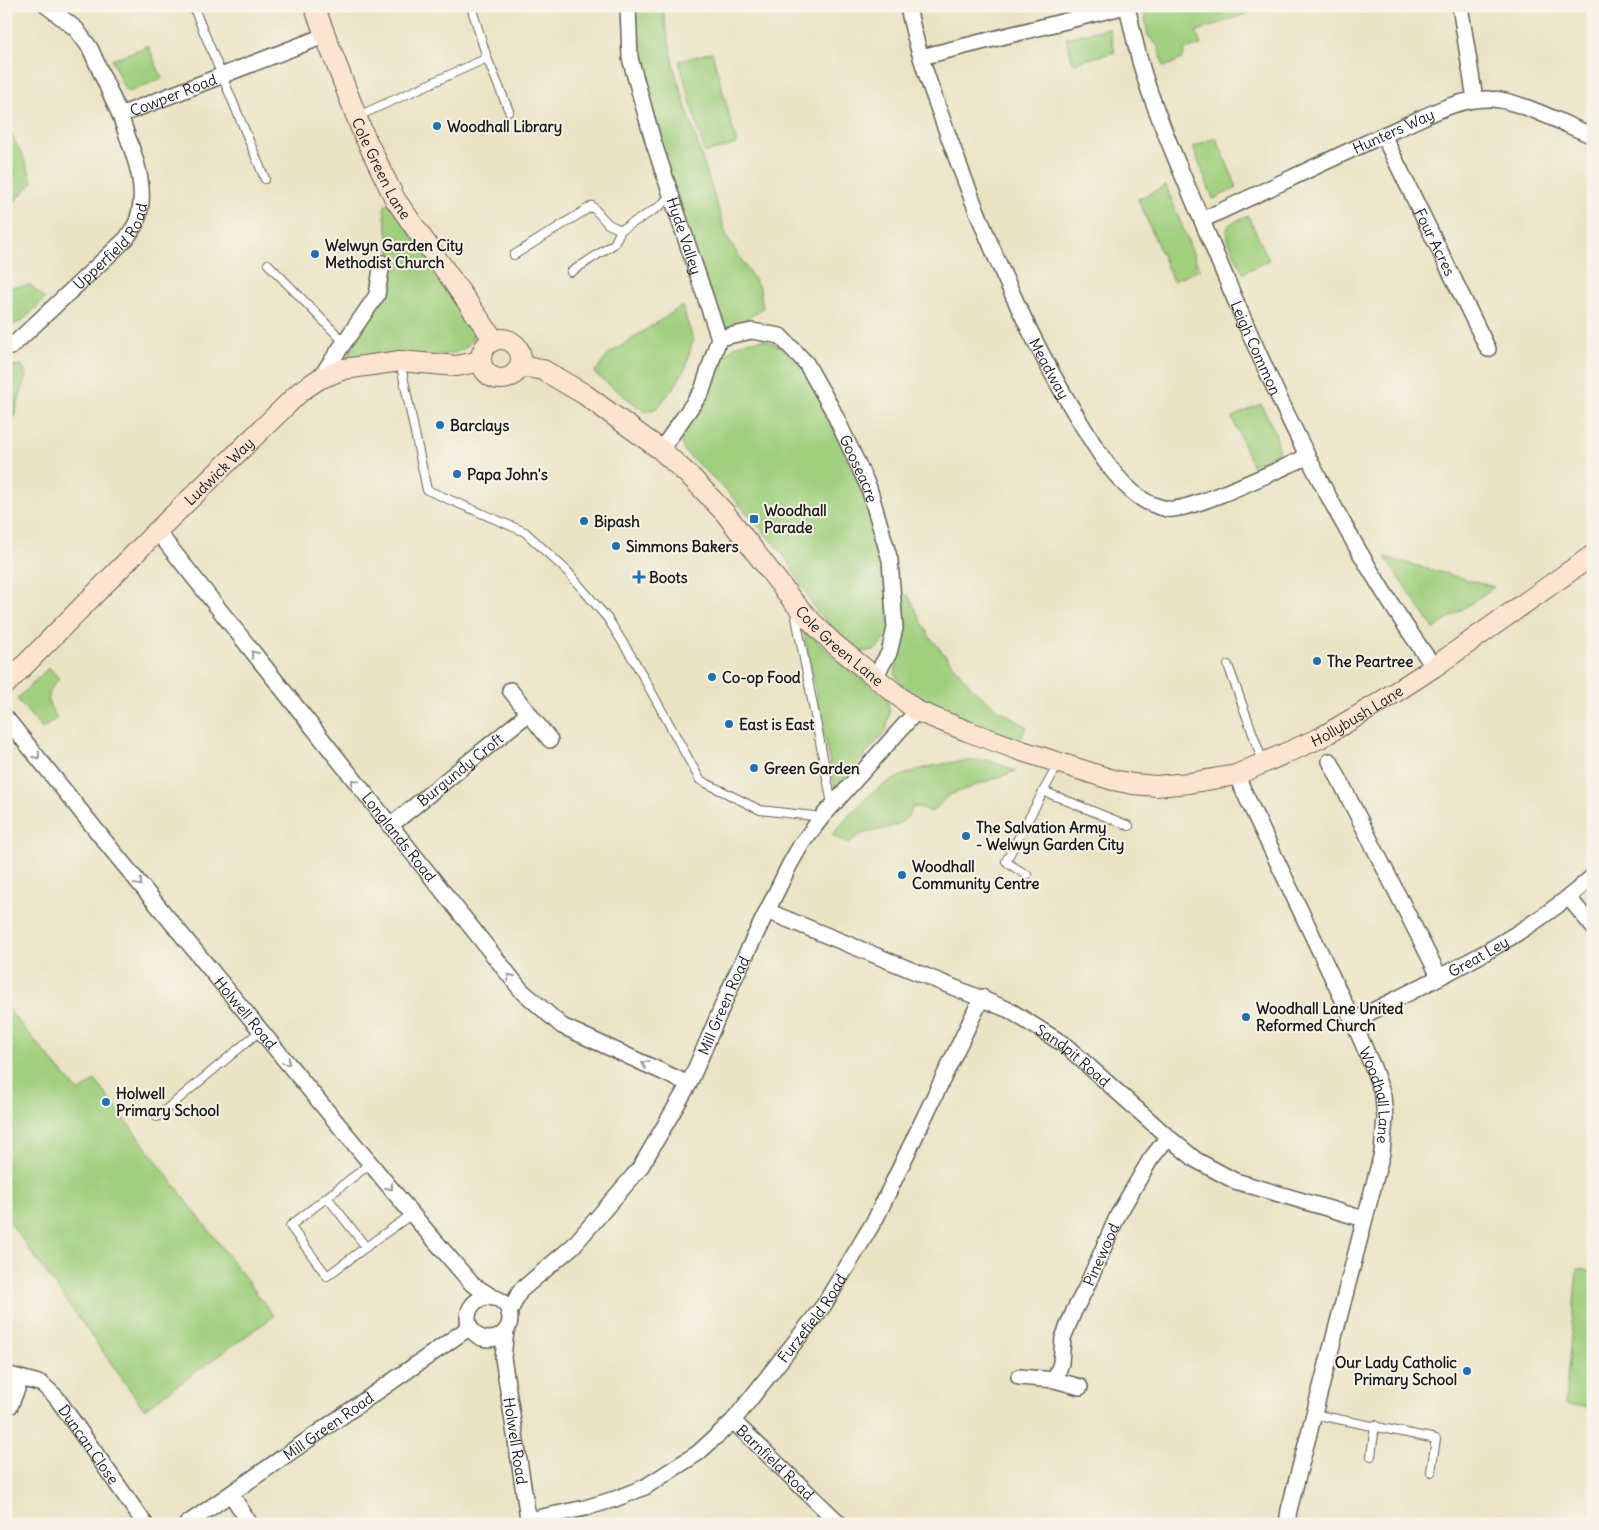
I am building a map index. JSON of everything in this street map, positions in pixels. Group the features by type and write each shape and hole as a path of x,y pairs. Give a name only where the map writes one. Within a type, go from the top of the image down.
{"street":[{"name":"Cowper Road","path":"47,6 76,28 90,48 120,115 324,36"},
{"name":"Cole Green Lane","path":"314,6 356,117 395,199 494,340"},
{"name":"Hyde Valley","path":"628,6 630,58 654,144 719,338"},
{"name":"Meadway","path":"908,6 912,28 921,57 960,169 1007,285 1062,391 1094,445 1112,469 1142,499 1168,509 1182,508 1195,504 1307,457"},
{"path":"921,57 1126,6"},
{"name":"Leigh Common","path":"1126,6 1152,100 1272,385 1307,457 1364,558 1434,667"},
{"path":"1460,6 1475,99"},
{"name":"Hunters Way","path":"1202,220 1383,135 1455,104 1475,99 1493,99 1515,104 1593,136"},
{"name":"Upperfield Road","path":"6,348 11,347 127,238 137,222 142,201 140,178 120,115"},
{"name":"Four Acres","path":"1383,135 1488,349"},
{"path":"319,379 377,295 382,263"},
{"name":"Gooseacre","path":"719,338 752,331 780,336 806,363 832,409 861,470 872,497 890,560 895,628 889,654 875,676"},
{"path":"660,450 702,391 719,338"},
{"path":"502,339 509,340 515,345 520,351 522,358 520,366 513,375 502,379 490,375 481,361 484,348 494,340 502,339"},
{"name":"Ludwick Way","path":"6,684 157,531 300,391 319,379 344,369 400,361 456,366 481,361"},
{"name":"Cole Green Lane","path":"520,366 543,370 584,394 660,450 693,479 725,513 793,601 833,643 917,710 967,731 1113,780 1156,786 1236,776"},
{"name":"Longlands Road","path":"157,531 521,990 562,1026 689,1084"},
{"name":"Hollybush Lane","path":"1236,776 1320,738 1379,703 1434,667 1593,555"},
{"path":"510,690 550,740"},
{"name":"Mill Green Road","path":"509,1313 520,1291 573,1246 640,1168 689,1084 734,979 802,843 827,811 917,710"},
{"name":"Burgundy Croft","path":"390,826 529,713"},
{"name":"Holwell Road","path":"6,718 116,856 372,1163 412,1214 472,1284 495,1298"},
{"path":"1330,761 1439,976"},
{"name":"Woodhall Lane","path":"1236,776 1353,1021 1383,1096 1385,1118 1382,1153 1313,1414 1287,1524"},
{"name":"Great Ley","path":"1353,1021 1511,937 1569,898 1593,876"},
{"path":"1569,898 1593,927"},
{"name":"Sandpit Road","path":"767,910 1009,1010 1065,1045 1196,1160 1235,1181 1364,1219"},
{"name":"Furzefield Road","path":"529,1522 615,1499 645,1486 698,1453 733,1421 824,1305 876,1218 982,998"},
{"name":"Pinewood","path":"1055,1380 1061,1363 1063,1338 1114,1222 1150,1160 1168,1137"},
{"name":"Mill Green Road","path":"495,1298 520,1291"},
{"path":"476,1332 493,1338 506,1330 510,1320 506,1305 495,1298 486,1297 474,1303 469,1312 468,1320 476,1332 503,1358"},
{"name":"Holwell Road","path":"506,1330 503,1358 529,1522"},
{"name":"Mill Green Road","path":"187,1524 476,1332"},
{"name":"Duncan Close","path":"6,1374 42,1384 56,1397 145,1524"},
{"path":"1019,1377 1055,1380 1080,1387"},
{"path":"6,1408 10,1406 21,1379"},
{"name":"Barnfield Road","path":"733,1421 840,1524"},
{"path":"231,1494 250,1524"}],"lane":[{"path":"193,6 265,179"},
{"path":"471,6 487,58 509,111"},
{"path":"356,117 487,58"},
{"path":"571,272 614,244 621,230 659,207 671,195"},
{"path":"514,255 592,206 608,224 621,230"},
{"path":"268,264 344,342"},
{"path":"400,361 427,490 524,532 567,571 608,620 665,714 700,780 760,810 827,811 793,601"},
{"path":"1228,665 1263,764"},
{"path":"1027,876 1006,861 1058,763"},
{"path":"1043,791 1129,826"},
{"path":"158,1116 261,1030"},
{"path":"372,1163 290,1226 327,1276 412,1214"},
{"path":"327,1197 366,1248"},
{"path":"1313,1414 1375,1425 1436,1439 1431,1472"},
{"path":"1371,1456 1375,1425"}],"green space":[{"path":"635,6 662,6 675,72 727,237 760,289 763,308 744,321 722,329 659,142 636,56"},
{"path":"1143,6 1250,6 1251,12 1196,32 1201,45 1185,50 1182,59 1164,67 1158,46 1148,36"},
{"path":"1109,28 1115,52 1073,63 1066,38"},
{"path":"148,46 162,78 129,92 125,90 112,60"},
{"path":"712,52 737,144 705,153 679,61"},
{"path":"6,126 22,154 33,182 6,211"},
{"path":"1216,137 1237,188 1213,199 1193,147"},
{"path":"1166,186 1199,269 1173,281 1138,199"},
{"path":"389,203 475,323 473,337 462,350 443,355 345,359 386,293 390,278 391,261 384,208"},
{"path":"1248,216 1269,260 1243,273 1228,240 1227,228 1230,224"},
{"path":"31,285 45,299 22,321 6,328 6,288"},
{"path":"682,306 693,339 686,367 675,386 657,408 645,412 594,373 609,354"},
{"path":"764,340 782,347 800,364 835,428 865,500 887,572 889,631 883,643 875,650 859,652 817,612 786,558 719,483 683,450 681,437 686,426 701,411 714,387 725,355 737,345"},
{"path":"22,365 26,376 12,423 6,423 6,367"},
{"path":"1261,404 1275,433 1278,452 1252,465 1232,417"},
{"path":"1385,557 1494,587 1434,629"},
{"path":"908,595 929,636 972,688 995,707 1027,727 1020,740 945,713 918,699 903,687 895,674 901,632 900,597"},
{"path":"803,628 834,658 887,699 890,711 886,731 835,789"},
{"path":"49,667 59,679 49,693 49,702 57,718 42,729 17,699"},
{"path":"988,760 1016,771 949,795 932,812 920,807 913,807 901,823 856,837 850,843 846,843 832,835 871,794 897,778 935,766"},
{"path":"6,1007 79,1092 95,1080 274,1316 144,1409 6,1217"},
{"path":"1577,1269 1593,1271 1593,1408 1565,1404"}],"place":[{"name":"Woodhall Library","path":"437,126"},
{"name":"Welwyn Garden City Methodist Church","path":"315,254"},
{"name":"Barclays","path":"440,425"},
{"name":"Papa John's","path":"457,474"},
{"name":"Woodhall Parade","path":"754,519"},
{"name":"Bipash","path":"584,521"},
{"name":"Simmons Bakers","path":"616,546"},
{"name":"Boots","path":"639,577"},
{"name":"The Peartree","path":"1317,661"},
{"name":"Co-op Food","path":"712,677"},
{"name":"East is East","path":"729,724"},
{"name":"Green Garden","path":"754,768"},
{"name":"The Salvation Army - Welwyn Garden City","path":"966,836"},
{"name":"Woodhall Community Centre","path":"902,875"},
{"name":"Woodhall Lane United Reformed Church","path":"1246,1017"},
{"name":"Holwell Primary School","path":"106,1102"},
{"name":"Our Lady Catholic Primary School","path":"1467,1371"}]}
